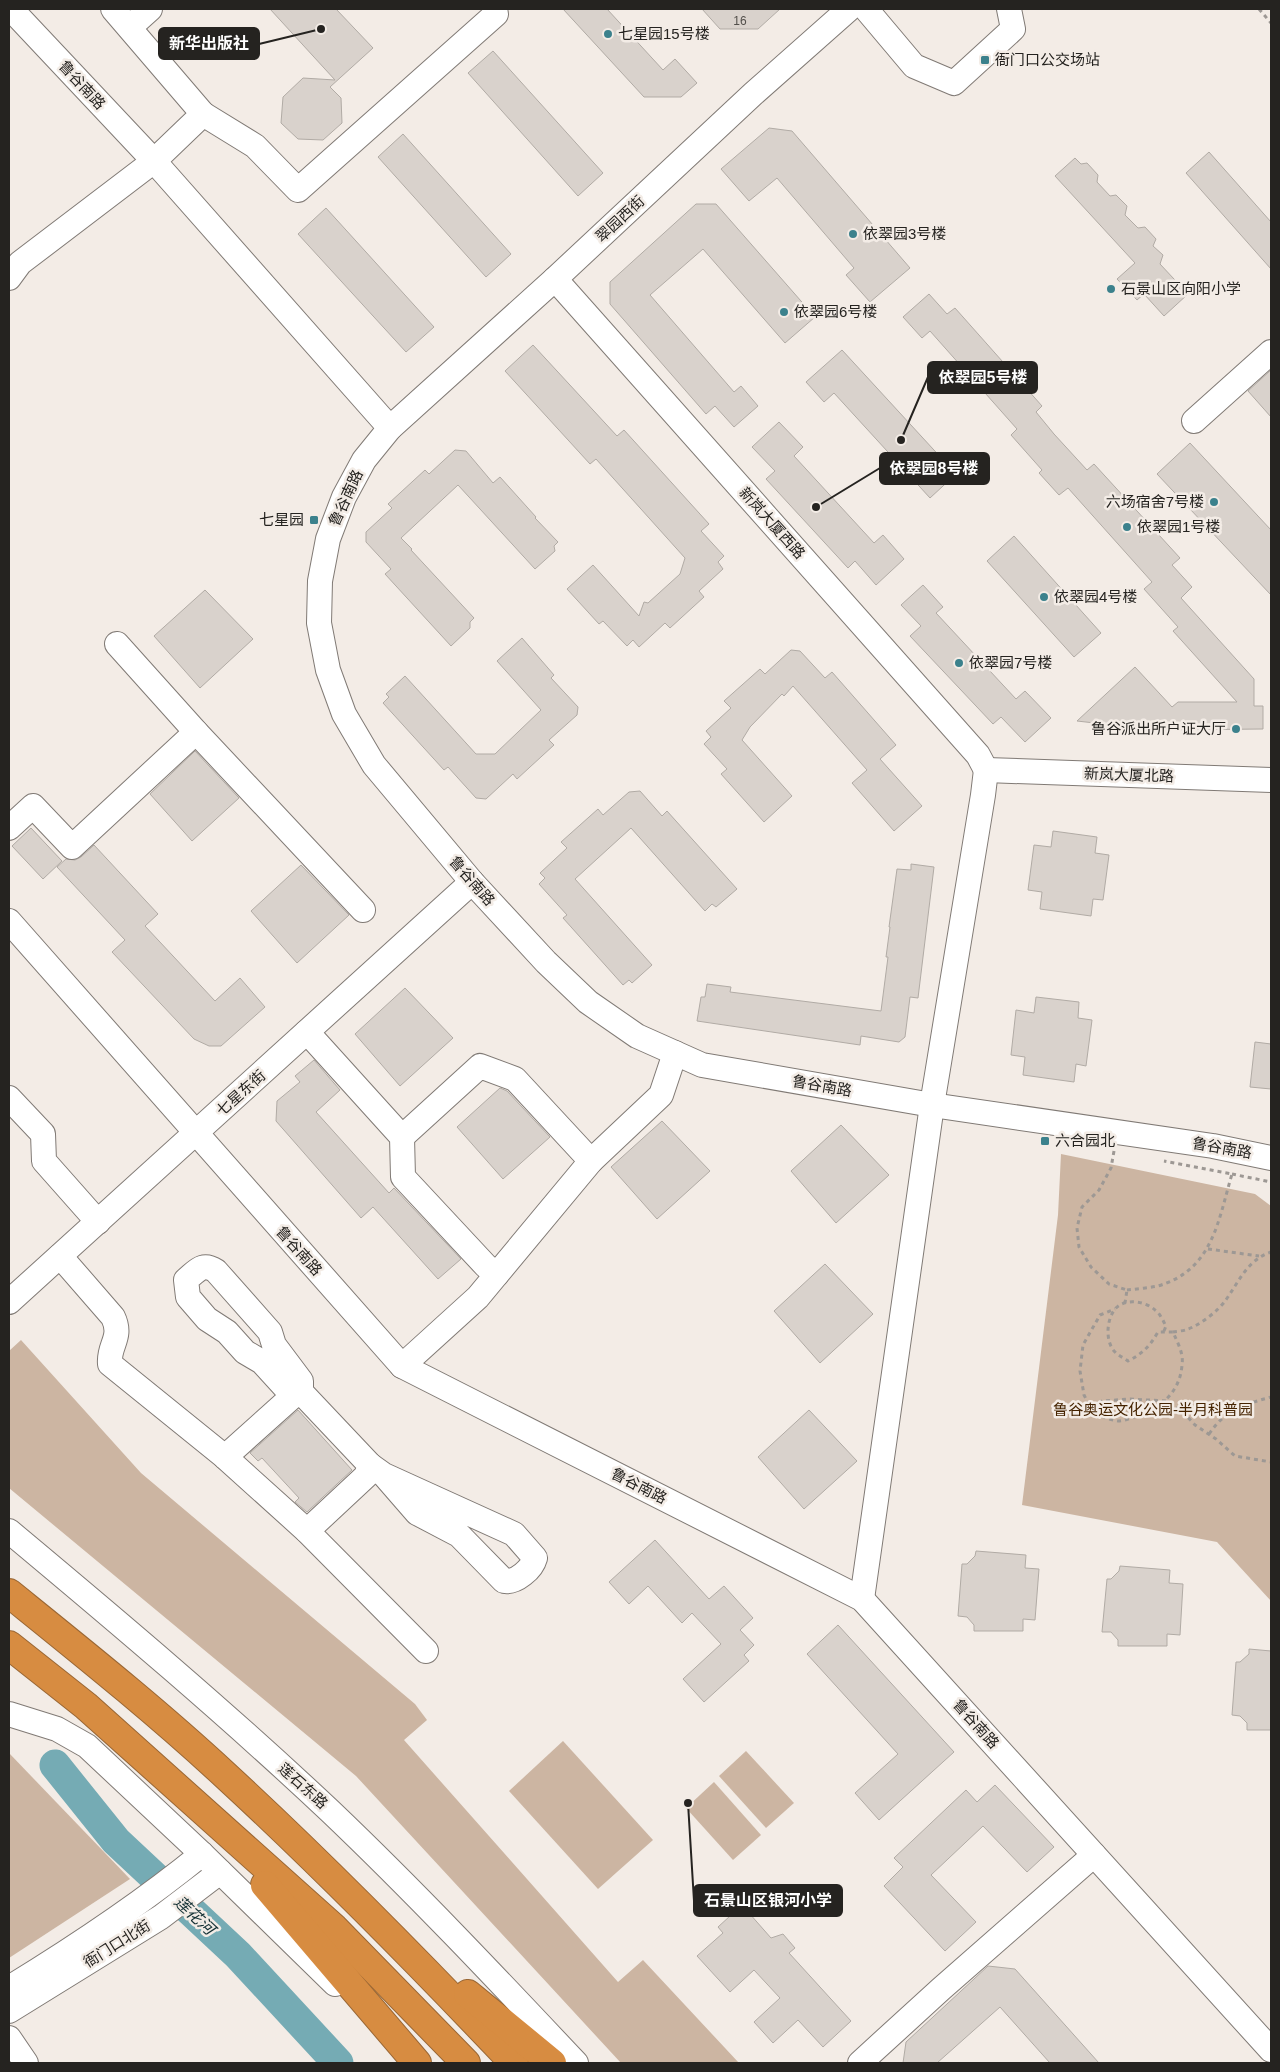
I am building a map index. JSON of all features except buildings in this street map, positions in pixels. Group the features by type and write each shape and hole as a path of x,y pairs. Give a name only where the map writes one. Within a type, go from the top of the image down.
{"highway":[{"path":"9,1593 112,1676 225,1775 357,1902 514,2063"},
{"path":"9,1645 86,1706 197,1803 334,1928 466,2063"},
{"path":"197,1803 416,2063"},
{"path":"357,1902 552,2063"}],"street":[{"name":"鲁谷南路","path":"11,9 154,161 390,428 364,460 344,497 331,530 320,581 319,622 328,670 344,714 374,765 472,882 546,962 588,1002 637,1036 702,1065 932,1105 1213,1146 1255,1153 1271,1158"},
{"path":"113,9 130,26 203,114 255,146 298,190 496,14"},
{"path":"130,26 150,9"},
{"name":"翠园西街","path":"390,428 555,279 753,94 849,9"},
{"path":"866,9 914,66 954,84 1012,29 1008,9"},
{"path":"9,278 20,263 154,161 203,114"},
{"name":"新岚大厦西路","path":"555,279 978,755 986,770"},
{"path":"1194,421 1271,352"},
{"path":"117,644 196,732 363,910"},
{"path":"9,828 34,806 72,847 196,732"},
{"path":"862,1599 932,1105 982,805 986,770"},
{"name":"新岚大厦北路","path":"986,770 1271,780"},
{"name":"七星东街","path":"9,1302 472,882"},
{"name":"鲁谷南路","path":"9,921 402,1366 862,1599 1271,2050"},
{"path":"307,1032 402,1137 403,1176 486,1266 497,1274"},
{"path":"402,1366 478,1297 591,1161 662,1095 675,1053"},
{"path":"402,1137 480,1066 515,1079 591,1161"},
{"path":"9,1098 43,1134 44,1161 98,1222"},
{"path":"60,1256 113,1317 118,1327 109,1354 110,1364 225,1457 307,1531 426,1651"},
{"path":"225,1457 297,1394 301,1381 274,1345 270,1332 216,1271 209,1267 202,1268 186,1280 188,1297 207,1319 227,1332 245,1352 262,1362 297,1394 377,1470 416,1513 459,1536 504,1581 516,1580 533,1564 535,1558 532,1553 514,1534 377,1470"},
{"path":"307,1531 366,1476 377,1470"},
{"name":"莲石东路","path":"9,1531 193,1686 330,1812 465,1945 576,2063"},
{"path":"9,1714 57,1730 87,1746 213,1877 416,2063"},
{"path":"860,2063 1094,1855"},
{"name":"衙门口北街","path":"9,1988 140,1902 196,1859"},
{"name":"衙门口北街","path":"9,2011 161,1917 213,1877"},
{"path":"9,2038 26,2063"}],"path":[{"path":"1259,9 1271,23"},
{"path":"1123,1153 1114,1151 1110,1168 1099,1190 1082,1208 1077,1228 1079,1247 1091,1267 1110,1284 1127,1290 1158,1286 1188,1272 1208,1249 1217,1229 1232,1174"},
{"path":"1159,1160 1271,1182"},
{"path":"1208,1249 1260,1256"},
{"path":"1115,1309 1109,1323 1107,1335 1114,1351 1128,1361 1142,1354 1152,1343 1158,1332 1188,1330 1224,1303 1247,1268 1260,1256 1271,1252"},
{"path":"1125,1303 1127,1290"},
{"path":"1164,1331 1166,1326 1156,1310 1139,1301 1125,1303 1100,1315 1082,1346 1080,1371 1084,1395 1093,1412 1120,1421 1148,1412 1166,1401 1174,1390 1183,1364 1181,1351 1173,1332"},
{"path":"1209,1434 1219,1420 1238,1407 1271,1397"},
{"path":"1093,1412 1102,1402 1130,1400 1166,1401 1235,1456 1271,1462"}],"green space":[{"name":"鲁谷奥运文化公园-半月科普园","path":"1061,1154 1255,1194 1271,1206 1271,1601 1217,1542 1022,1505 1058,1215"},
{"path":"21,1340 141,1473 415,1704 427,1720 404,1740 618,1982 643,1960 739,2063 621,2063 356,1776 9,1488 9,1351"},
{"path":"563,1741 653,1840 598,1889 509,1791"},
{"path":"746,1751 794,1803 766,1828 719,1776"},
{"path":"9,1753 130,1879 9,1958"},
{"path":"714,1782 761,1835 733,1860 686,1808"}],"waterway":[{"name":"莲花河","path":"55,1765 116,1841 238,1955 338,2063"}],"place":[{"name":"新华出版社","path":"321,29"},
{"name":"七星园15号楼","path":"608,34"},
{"name":"衙门口公交场站","path":"985,60"},
{"name":"依翠园3号楼","path":"853,234"},
{"name":"石景山区向阳小学","path":"1111,289"},
{"name":"依翠园6号楼","path":"784,312"},
{"name":"依翠园5号楼","path":"901,440"},
{"name":"六场宿舍7号楼","path":"1214,502"},
{"name":"依翠园8号楼","path":"816,507"},
{"name":"七星园","path":"314,520"},
{"name":"依翠园1号楼","path":"1127,527"},
{"name":"依翠园4号楼","path":"1044,597"},
{"name":"依翠园7号楼","path":"959,663"},
{"name":"鲁谷派出所户证大厅","path":"1236,729"},
{"name":"六合园北","path":"1045,1141"},
{"name":"石景山区银河小学","path":"688,1803"}]}
